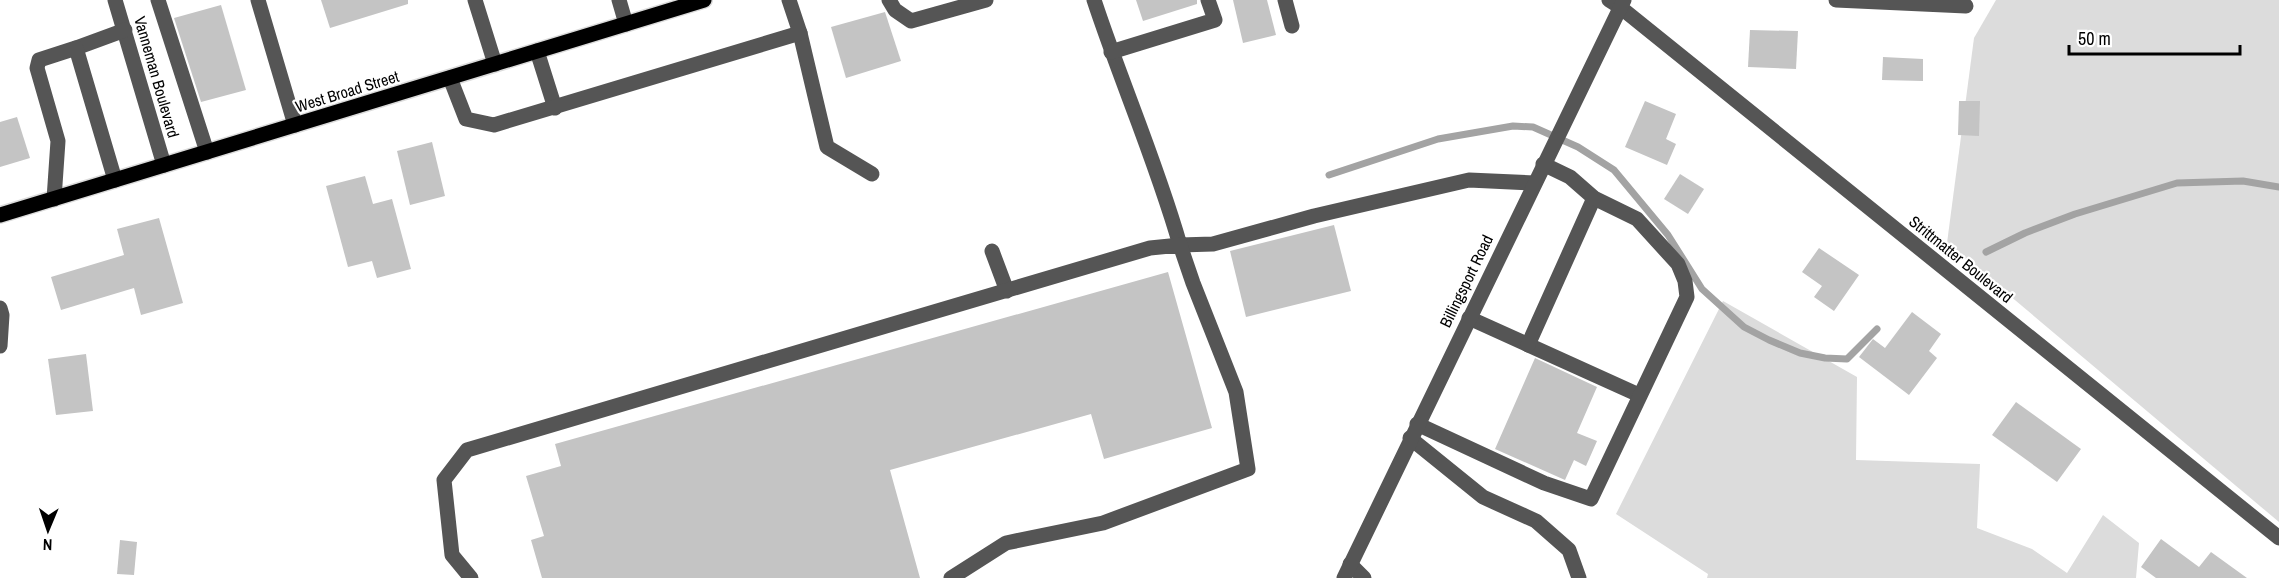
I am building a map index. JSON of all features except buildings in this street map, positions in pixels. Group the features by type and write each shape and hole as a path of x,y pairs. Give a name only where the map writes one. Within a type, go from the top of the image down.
{"main road":[{"name":"West Broad Street","path":"0,215 704,0"}],"street":[{"name":"Vanneman Boulevard","path":"116,0 164,165"},
{"path":"158,0 207,152"},
{"path":"258,0 295,125"},
{"path":"475,0 495,64"},
{"path":"619,0 626,24"},
{"path":"789,0 800,33 827,147 872,174"},
{"path":"889,0 895,10 911,21 986,0"},
{"path":"951,578 1006,543 1102,523 1248,469 1236,392 1193,282 1168,201 1111,52 1094,0"},
{"path":"1111,52 1215,20 1208,0"},
{"path":"1285,0 1292,26"},
{"path":"1836,0 1966,6"},
{"name":"Billingsport Road","path":"1344,578 1563,124 1618,2"},
{"name":"Strittmatter Boulevard","path":"1618,2 2279,538"},
{"path":"54,199 58,141 37,68 39,60 125,30"},
{"path":"450,78 466,119 494,125 800,33"},
{"path":"76,48 115,180"},
{"path":"537,51 555,108"},
{"path":"1417,424 1544,483 1591,500 1687,297 1686,281 1678,264 1637,219 1594,198 1546,157"},
{"path":"471,578 452,555 444,480 467,450 1150,248 1212,244 1314,216 1469,180 1534,183"},
{"path":"1528,345 1594,198"},
{"path":"992,251 1006,291"},
{"path":"0,308 2,315 0,346"},
{"path":"1469,318 1639,395"},
{"path":"1410,438 1483,497 1536,521 1569,550 1579,578"},
{"path":"1350,564 1364,578"}],"shaded area":[{"path":"1996,0 2279,0 2279,522 1947,243 1974,38"},
{"path":"1723,301 1857,377 1856,460 1980,464 1977,528 2032,549 2067,573 2103,515 2139,543 2136,578 1707,578 1708,574 1616,514"}],"waterway":[{"path":"1329,175 1438,139 1513,126 1533,127 1578,147 1614,170 1668,235 1702,289 1744,327 1800,353 1847,359 1877,329"},
{"path":"1986,252 2025,233 2075,214 2177,183 2243,181 2279,187"}]}
